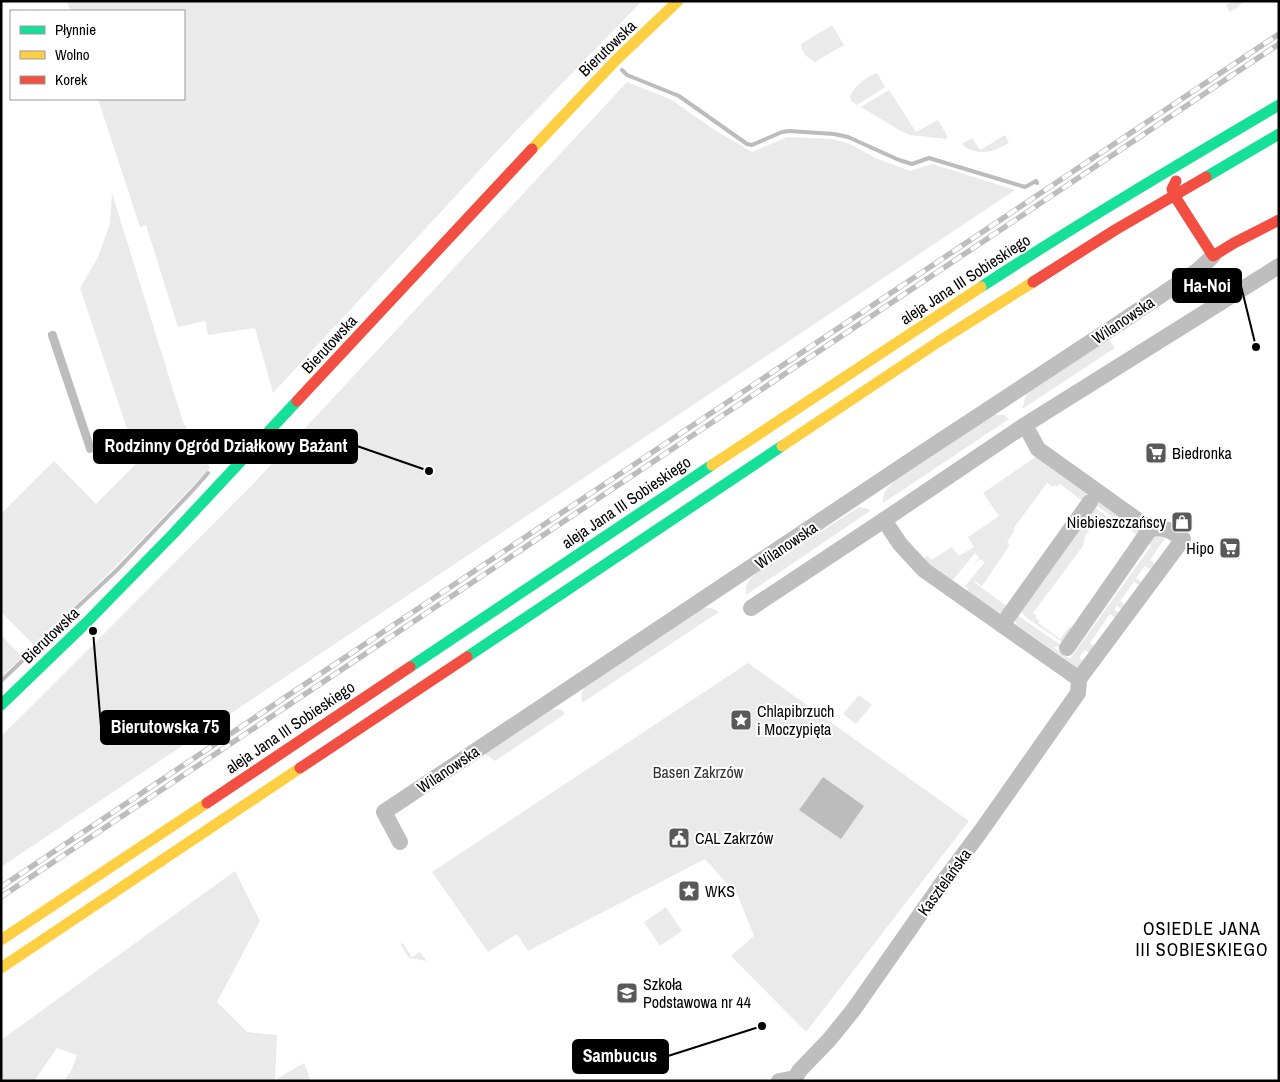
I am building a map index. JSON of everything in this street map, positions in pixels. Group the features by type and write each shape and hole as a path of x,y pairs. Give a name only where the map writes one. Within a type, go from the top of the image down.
{"main road":[{"name":"Bierutowska","path":"1,705 86,623 173,534 577,101 616,60 678,1"},
{"name":"aleja Jana III Sobieskiego","path":"1,940 885,350 1038,250 1279,105"},
{"path":"1,968 938,342 1115,230 1279,134"},
{"path":"1203,150 1176,180 1172,189 1213,256"},
{"name":"Wilanowska","path":"1213,256 1279,220"}],"street":[{"name":"Wilanowska","path":"400,842 384,812 1144,307 1197,271 1213,256"},
{"path":"751,608 1025,425 1279,266"},
{"path":"1025,425 1038,449 1150,529"},
{"path":"1002,625 1090,502"},
{"path":"884,520 900,544 924,570 1079,678 1183,539 1161,527 1150,529 1067,648"},
{"name":"Kasztelańska","path":"789,1080 829,1040 854,1009 1078,693 1079,678"}],"green space":[{"path":"67,1 642,1 513,134 273,393 255,328 208,335 205,321 178,327 146,225 140,227 98,100 185,100 185,10 70,10"},
{"path":"1232,1 1244,1 1230,12 1226,5"},
{"path":"832,25 844,45 815,62 807,57 801,44"},
{"path":"877,73 885,87 857,105 851,101 850,96 855,88 865,79"},
{"path":"627,82 672,100 713,129 752,152 787,137 833,139 850,144 878,159 910,171 932,164 1015,190 1,867 1,736 254,483"},
{"path":"889,90 916,132 938,120 948,137 946,139 910,135 861,107"},
{"path":"1005,135 1009,143 992,151 974,151 963,145 963,143 972,138 980,150"},
{"path":"112,193 183,422 210,468 112,570 34,645 1,612 1,514 54,461 96,504 138,462 80,288 98,257 110,224"},
{"path":"1108,338 1115,348 1022,409 1026,395"},
{"path":"993,415 1004,415 1009,419 883,503 885,493 895,481"},
{"path":"1037,456 1085,488 1086,496 1084,502 1060,484 1057,487 1054,485 1053,487 1047,483 1013,529 1015,530 1007,542 1010,545 982,586 974,582 1009,608 998,612 979,599 973,600 965,593 968,589 965,586 985,562 980,559 974,564 979,558 975,553 953,580 953,583 937,569 921,560 928,555 931,560 952,547 959,556 974,547 968,537 999,516 983,493"},
{"path":"1099,501 1141,525 1137,541 1133,538 1136,534 1094,504"},
{"path":"1093,506 1113,521 1111,525 1100,517 1085,536 1083,546 1033,613 1037,616 1035,618 1040,621 1038,623 1060,639 1070,626 1074,629 1065,644 1028,619 1019,610"},
{"path":"859,507 870,511 746,595 747,584 758,572"},
{"path":"1153,532 1167,535 1150,560 1158,566 1153,571 1145,566 1136,578 1145,584 1142,587 1134,582 1120,601 1128,607 1125,611 1117,606 1114,610 1122,615 1118,620 1110,614 1090,643 1098,649 1093,656 1085,650 1079,658 1087,664 1082,668 1074,668 1064,662 1064,658 1017,625 1016,614 1062,646 1053,647 1070,659 1151,546 1146,542"},
{"path":"704,608 711,608 719,612 582,703 585,687"},
{"path":"1,635 22,657 1,677"},
{"name":"Basen Zakrzów","path":"748,663 969,821 806,1032 731,956 754,936 738,896 705,859 528,951 517,934 488,952 432,872"},
{"path":"859,695 872,705 856,724 843,714"},
{"path":"551,710 562,710 565,714 495,761 485,754"},
{"path":"235,871 260,921 217,1002 247,1032 277,1035 275,1080 304,1063 310,1081 64,1081 72,1069 77,1055 57,1048 34,1081 1,1081 1,1040"},
{"path":"666,907 682,931 660,946 644,922"},
{"path":"402,942 412,957 420,952 427,961 409,958 401,945"}],"shaded area":[{"path":"51,331 56,332 95,449 94,452 87,452 48,336 48,333"},
{"path":"823,777 864,806 841,839 799,810"}],"waterway":[{"path":"622,70 627,75 679,96 747,144 752,145 782,132 789,131 834,134 848,137 912,164 929,158 1025,187 1036,181 1037,183"},
{"path":"38,644 117,570 208,473"},
{"path":"1,681 22,661"}],"railway":[{"path":"1,887 1279,34"},
{"path":"1,897 1279,44"}],"traffic: fast":[{"path":"981,287 1092,217 1279,105"},
{"path":"1206,177 1279,134"},
{"path":"1,705 86,623 173,534 297,401"},
{"path":"467,657 782,446"},
{"path":"410,667 712,465"}],"traffic: slow":[{"path":"532,149 616,60 678,1"},
{"path":"782,446 938,342 1033,282"},
{"path":"712,465 981,287"},
{"path":"1,968 300,768"},
{"path":"1,940 207,803"}],"traffic: jam":[{"path":"297,401 532,149"},
{"path":"1033,282 1115,230 1206,177"},
{"path":"1176,181 1172,189 1174,195 1213,256 1279,220"},
{"path":"300,768 467,657"},
{"path":"207,803 410,667"}],"place":[{"name":"Ha-Noi","path":"1256,347"},
{"name":"Biedronka","path":"1156,453"},
{"name":"Rodzinny Ogród Działkowy Bażant","path":"429,471"},
{"name":"Niebieszczańscy","path":"1182,522"},
{"name":"Hipo","path":"1230,548"},
{"name":"Bierutowska 75","path":"93,631"},
{"name":"Chlapibrzuch i Moczypięta","path":"741,720"},
{"name":"CAL Zakrzów","path":"679,838"},
{"name":"WKS","path":"689,891"},
{"name":"Szkoła Podstawowa nr 44","path":"627,993"},
{"name":"Sambucus","path":"762,1026"}],"district":[{"name":"OSIEDLE JANA III SOBIESKIEGO","path":"1202,940"}]}
